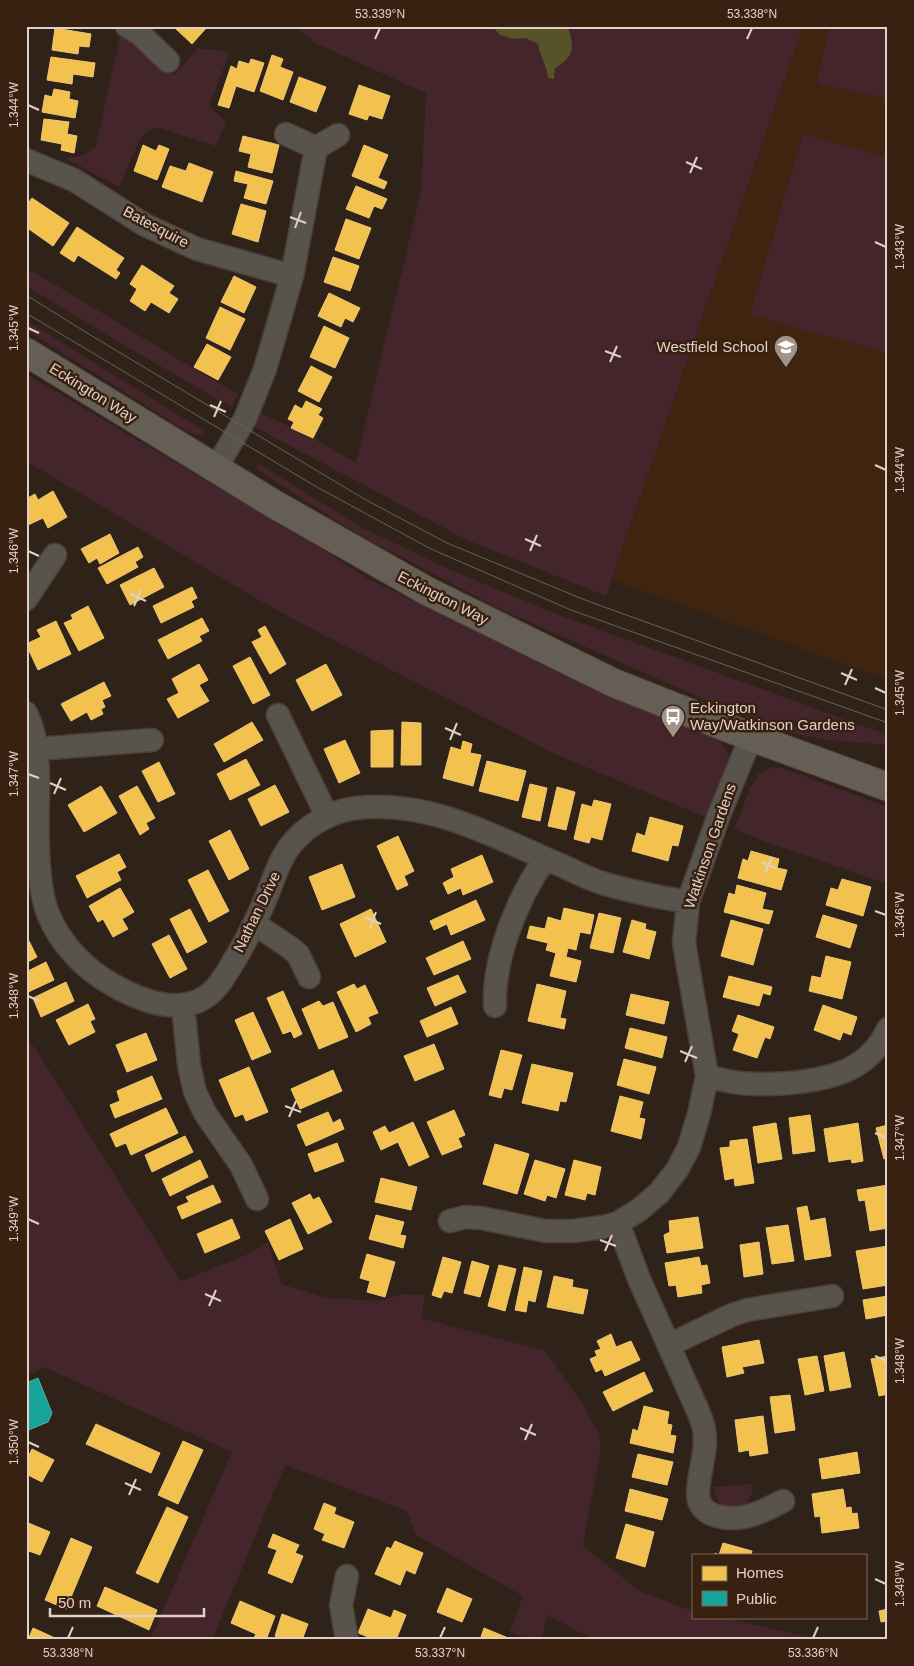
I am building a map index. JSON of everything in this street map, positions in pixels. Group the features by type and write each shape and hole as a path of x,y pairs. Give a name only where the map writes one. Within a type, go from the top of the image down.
{"main road":[{"name":"Eckington Way","path":"26,352 289,513 427,591 614,683 751,737 888,787"}],"street":[{"path":"126,26 140,34 168,61"},
{"path":"286,134 316,148"},
{"path":"216,468 247,414 265,369 292,276 316,148 338,135"},
{"name":"Batesquire","path":"26,160 74,180 145,225 197,249 292,276"},
{"path":"26,599 55,555"},
{"name":"Nathan Drive","path":"26,713 31,722 37,749 39,852 42,885 49,917 62,939 80,961 102,978 128,993 149,1001 167,1006 183,1005 199,1000 213,990 226,975 255,924 286,853 295,839 327,816 355,808 386,806 418,811 457,821 598,882 688,902"},
{"path":"278,715 327,816"},
{"name":"Watkinson Gardens","path":"450,1221 473,1217 546,1231 573,1232 603,1227 618,1223 639,1210 659,1193 677,1170 689,1146 699,1114 707,1076 684,943 688,902 719,815 751,737"},
{"path":"37,749 152,740"},
{"path":"495,1006 494,988 510,928 536,871 545,858"},
{"path":"255,924 298,954 309,977"},
{"path":"183,1005 189,1065 195,1092 205,1113 241,1165 257,1199"},
{"path":"707,1076 741,1084 776,1084 818,1080 845,1072 867,1059 884,1038 888,1029"},
{"path":"618,1223 639,1279 698,1411 704,1430 705,1446 698,1496 703,1509 716,1517 744,1517 783,1501"},
{"path":"669,1345 732,1315 747,1310 832,1296"},
{"path":"347,1576 341,1606 347,1640"}],"shaded area":[{"path":"296,26 803,26 606,596 467,540 255,427 261,413 313,438 356,463 421,191 426,93 315,43"},
{"path":"492,26 568,26 572,46 571,51 562,64 555,68 554,79 548,78 538,44 526,38 513,39 500,35"},
{"name":"Westfield School","path":"803,26 888,26 888,680 612,580"},
{"path":"829,26 888,26 888,98 817,84"},
{"path":"121,31 145,42 174,75 198,48 230,52 209,106 226,122 216,146 160,128 151,129 140,139 119,187 65,158 82,155 96,146"},
{"path":"803,134 888,158 888,353 750,315"},
{"path":"26,268 238,394 231,407 26,286"},
{"path":"26,320 204,431 203,435 190,433 26,330"},
{"path":"26,374 322,549 365,577 587,685 705,732 720,740 727,751 731,765 710,819 555,754 314,630 264,603 26,461"},
{"path":"261,465 361,527 444,567 556,614 888,735 888,745 827,740 796,734 746,717 498,608 358,534 265,475 256,467"},
{"path":"772,768 782,768 888,807 888,884 734,829 750,789 759,773"},
{"path":"26,1039 36,1049 181,1281 246,1255 268,1242 281,1284 326,1298 380,1301 401,1294 425,1295 421,1318 545,1351 581,1401 597,1430 601,1446 583,1546 641,1592 692,1611 692,1618 725,1618 821,1640 595,1640 547,1615 542,1640 532,1640 510,1632 523,1596 416,1535 407,1511 285,1465 212,1640 150,1640 232,1452 44,1367 26,1376"},
{"path":"753,1484 752,1494 747,1504 734,1508 721,1505 713,1487"}],"building: Homes":[{"path":"177,26 208,26 192,44 175,28"},
{"path":"55,28 91,34 89,47 79,46 78,54 52,50"},
{"path":"272,55 283,59 280,67 293,72 283,100 260,91"},
{"path":"51,57 95,63 93,77 73,74 72,84 47,80"},
{"path":"251,59 264,63 254,92 236,86 229,108 218,105 231,66 237,69 239,61 249,64"},
{"path":"299,77 326,87 316,112 290,102"},
{"path":"359,85 390,96 382,119 369,115 367,120 349,114"},
{"path":"54,89 70,92 69,99 78,101 75,118 42,112 45,95 52,97"},
{"path":"44,119 69,122 67,134 77,136 74,153 61,150 62,144 41,140"},
{"path":"243,136 279,145 272,173 248,167 251,154 239,151"},
{"path":"143,145 156,151 159,145 169,149 157,180 134,171"},
{"path":"364,145 388,155 378,178 387,182 384,189 352,176"},
{"path":"189,163 213,172 202,202 162,187 170,166 186,171"},
{"path":"236,171 273,181 266,204 244,198 248,184 234,181"},
{"path":"356,186 387,199 382,209 374,206 369,218 346,209"},
{"path":"32,198 69,223 53,246 26,227 26,206"},
{"path":"241,204 266,211 258,242 232,234"},
{"path":"346,219 371,228 359,259 335,250"},
{"path":"77,227 124,258 116,270 120,273 116,279 78,255 74,262 60,253"},
{"path":"333,257 359,266 350,291 324,282"},
{"path":"142,265 174,286 169,293 178,299 169,313 151,302 145,311 130,301 137,289 130,284"},
{"path":"234,276 256,287 244,313 221,302"},
{"path":"329,293 360,308 353,322 345,318 341,327 318,316"},
{"path":"220,307 245,319 230,350 206,338"},
{"path":"324,326 349,338 335,368 310,357"},
{"path":"207,344 231,357 218,380 194,367"},
{"path":"311,366 332,377 319,402 298,391"},
{"path":"306,401 322,409 318,415 323,418 313,438 291,428 294,422 288,419 295,405 302,409"},
{"path":"53,491 67,517 48,528 43,518 26,526 26,499 35,494 38,500"},
{"path":"110,534 119,553 100,564 97,558 89,563 81,549"},
{"path":"138,547 143,557 135,562 138,567 107,584 98,568"},
{"path":"154,568 164,587 130,605 120,585"},
{"path":"192,587 197,598 191,601 194,607 161,623 153,606"},
{"path":"88,606 104,638 79,651 64,623 73,619 71,615"},
{"path":"202,618 209,631 199,636 202,641 168,659 158,640"},
{"path":"56,621 71,654 38,670 26,644 41,637 37,630"},
{"path":"265,626 286,664 270,674 252,642 262,637 258,630"},
{"path":"250,657 270,695 253,704 233,666"},
{"path":"199,664 208,680 199,685 209,701 178,718 167,699 179,693 172,679"},
{"path":"326,664 342,695 312,711 296,680"},
{"path":"104,682 111,696 102,700 105,707 101,709 103,714 91,720 87,712 71,721 61,704"},
{"path":"252,722 263,740 224,762 214,744"},
{"path":"402,722 421,723 421,765 401,765"},
{"path":"393,730 393,767 371,767 371,731"},
{"path":"345,740 360,773 339,783 324,749"},
{"path":"463,741 472,744 470,753 481,755 473,786 443,778 451,747 461,750"},
{"path":"246,759 260,785 230,800 217,774"},
{"path":"487,761 526,771 518,801 479,791"},
{"path":"159,762 175,794 158,802 142,771"},
{"path":"530,784 547,788 540,821 522,817"},
{"path":"275,785 289,812 261,826 248,799"},
{"path":"101,786 117,813 84,832 68,805"},
{"path":"137,786 155,818 146,823 149,829 140,835 119,796"},
{"path":"557,787 575,792 566,830 548,826"},
{"path":"594,800 611,804 602,840 591,837 589,843 574,839 582,804 592,807"},
{"path":"650,817 683,826 678,846 672,845 668,861 632,851 637,833 645,836"},
{"path":"230,830 249,869 229,880 209,841"},
{"path":"398,836 414,871 404,876 408,885 397,890 377,846"},
{"path":"751,851 779,859 777,868 787,870 781,890 738,878 743,859 748,861"},
{"path":"119,854 126,867 117,872 121,880 87,898 76,876"},
{"path":"482,855 493,882 463,895 461,888 448,894 443,883 454,877 451,869"},
{"path":"342,864 355,897 322,910 309,877"},
{"path":"208,870 229,911 209,922 188,880"},
{"path":"842,879 871,887 863,916 826,905 831,888 838,890"},
{"path":"737,885 766,893 762,909 773,911 769,924 724,912 729,893 735,895"},
{"path":"120,888 134,912 122,919 128,929 113,937 103,919 98,922 89,906"},
{"path":"476,900 485,920 451,935 447,924 434,930 430,921"},
{"path":"564,908 594,915 590,934 580,932 576,950 568,948 566,957 581,961 576,982 550,976 556,953 546,950 548,943 527,938 530,926 545,929 548,917 561,921"},
{"path":"190,909 207,942 187,953 170,919"},
{"path":"371,909 386,942 355,957 340,924"},
{"path":"599,913 621,918 613,953 590,948"},
{"path":"823,915 857,925 850,948 816,937"},
{"path":"632,920 646,924 645,929 656,932 649,959 623,952"},
{"path":"731,920 763,929 753,965 721,956"},
{"path":"169,935 187,969 170,978 152,944"},
{"path":"29,941 37,957 26,963 26,942"},
{"path":"463,941 471,959 434,975 426,958"},
{"path":"826,956 851,962 842,999 809,991 812,976 821,978"},
{"path":"46,962 54,980 26,993 26,972"},
{"path":"458,975 466,992 435,1006 427,988"},
{"path":"729,976 772,987 770,995 763,993 759,1006 723,997"},
{"path":"66,982 74,1001 41,1017 33,998"},
{"path":"354,984 357,989 365,985 378,1013 368,1017 371,1024 356,1032 337,992"},
{"path":"537,984 566,991 560,1018 566,1019 564,1029 528,1021"},
{"path":"283,991 302,1034 294,1038 291,1031 283,1034 267,998"},
{"path":"631,994 669,1002 664,1024 626,1015"},
{"path":"319,1001 323,1006 333,1002 348,1037 319,1049 302,1009"},
{"path":"88,1004 95,1019 90,1021 95,1032 69,1045 56,1020"},
{"path":"823,1005 857,1017 851,1035 843,1032 840,1040 814,1030"},
{"path":"451,1007 458,1024 427,1037 420,1021"},
{"path":"253,1012 271,1052 252,1060 235,1020"},
{"path":"738,1015 774,1027 770,1039 765,1037 757,1058 733,1050 739,1034 732,1031"},
{"path":"630,1028 667,1037 662,1058 625,1048"},
{"path":"146,1033 157,1060 127,1072 116,1045"},
{"path":"434,1044 444,1069 415,1081 404,1056"},
{"path":"501,1050 522,1055 512,1090 504,1088 501,1098 489,1095"},
{"path":"624,1059 656,1067 649,1094 617,1085"},
{"path":"532,1064 573,1073 566,1102 560,1101 558,1111 522,1103"},
{"path":"249,1067 268,1112 246,1121 243,1114 235,1117 219,1080"},
{"path":"333,1070 342,1091 300,1109 291,1089"},
{"path":"152,1076 162,1099 115,1118 110,1105 120,1101 117,1091"},
{"path":"620,1096 643,1102 639,1118 645,1119 641,1139 611,1131"},
{"path":"166,1108 178,1133 131,1155 126,1143 116,1147 110,1134"},
{"path":"454,1110 465,1135 458,1138 462,1147 442,1155 427,1122"},
{"path":"328,1112 333,1123 340,1119 344,1129 306,1146 297,1125"},
{"path":"810,1115 815,1151 793,1154 789,1118"},
{"path":"413,1122 429,1157 409,1166 398,1142 381,1150 373,1132 385,1126 389,1133"},
{"path":"776,1123 782,1159 758,1163 753,1127"},
{"path":"858,1123 863,1161 852,1163 851,1159 829,1162 824,1129"},
{"path":"888,1125 888,1158 884,1159 876,1128"},
{"path":"185,1136 193,1152 152,1172 145,1155"},
{"path":"747,1139 754,1183 735,1186 734,1178 725,1180 720,1148 730,1147 730,1141"},
{"path":"337,1143 344,1161 315,1172 308,1154"},
{"path":"495,1144 529,1154 517,1194 483,1184"},
{"path":"200,1160 208,1177 170,1196 162,1179"},
{"path":"535,1160 565,1169 556,1198 547,1195 545,1201 524,1194"},
{"path":"574,1160 601,1167 595,1195 587,1193 585,1200 565,1195"},
{"path":"381,1178 417,1187 411,1210 375,1202"},
{"path":"213,1185 221,1202 182,1219 177,1207 189,1202 186,1197"},
{"path":"888,1185 888,1228 870,1231 865,1200 859,1201 857,1190"},
{"path":"310,1194 313,1200 319,1197 332,1222 308,1234 292,1203"},
{"path":"807,1206 810,1221 825,1218 831,1256 805,1260 797,1208"},
{"path":"376,1215 404,1222 400,1235 406,1236 403,1248 369,1239"},
{"path":"698,1217 703,1248 667,1253 664,1235 670,1232 669,1221"},
{"path":"232,1219 240,1238 205,1253 197,1234"},
{"path":"290,1219 303,1249 279,1260 265,1231"},
{"path":"788,1225 794,1261 772,1264 766,1228"},
{"path":"759,1242 763,1274 744,1277 740,1245"},
{"path":"888,1246 888,1285 863,1289 856,1251"},
{"path":"367,1254 395,1262 385,1297 367,1292 370,1281 360,1278"},
{"path":"443,1257 461,1262 452,1293 444,1291 441,1298 432,1295"},
{"path":"699,1257 701,1266 707,1265 710,1283 701,1285 702,1293 678,1297 676,1285 669,1286 665,1263"},
{"path":"472,1261 489,1266 480,1297 464,1293"},
{"path":"499,1265 516,1269 505,1311 488,1306"},
{"path":"524,1267 542,1271 535,1302 528,1300 526,1312 515,1310"},
{"path":"554,1276 573,1280 572,1287 588,1290 583,1314 547,1307"},
{"path":"888,1296 888,1315 866,1319 863,1300"},
{"path":"611,1334 616,1347 631,1341 640,1360 605,1376 602,1369 596,1372 590,1359 597,1356 595,1351 601,1349 597,1341"},
{"path":"759,1340 764,1363 742,1367 744,1373 727,1377 722,1347"},
{"path":"844,1352 851,1387 830,1391 824,1356"},
{"path":"817,1356 824,1391 805,1395 798,1359"},
{"path":"888,1356 888,1394 879,1396 871,1359"},
{"path":"644,1372 653,1391 613,1411 603,1392"},
{"path":"790,1395 795,1430 775,1433 770,1397"},
{"path":"644,1406 669,1412 667,1424 672,1425 670,1435 676,1436 673,1453 630,1443 633,1429 638,1431"},
{"path":"763,1416 768,1453 750,1456 749,1450 739,1452 735,1420"},
{"path":"96,1424 160,1453 151,1473 86,1444"},
{"path":"183,1441 203,1450 178,1504 158,1495"},
{"path":"32,1449 54,1460 42,1482 26,1474 26,1461"},
{"path":"857,1452 860,1473 822,1479 819,1459"},
{"path":"638,1454 673,1462 667,1485 632,1477"},
{"path":"630,1489 668,1499 662,1520 625,1511"},
{"path":"843,1489 846,1508 851,1507 852,1514 857,1513 859,1528 822,1533 820,1516 815,1517 812,1494"},
{"path":"324,1503 336,1508 334,1514 354,1522 344,1548 322,1540 325,1534 314,1529"},
{"path":"167,1507 188,1517 158,1583 136,1573"},
{"path":"26,1522 50,1532 40,1555 26,1550"},
{"path":"626,1524 654,1532 645,1567 616,1558"},
{"path":"273,1534 299,1545 295,1553 303,1556 292,1583 268,1573 277,1550 268,1547"},
{"path":"71,1538 92,1547 66,1609 45,1600"},
{"path":"395,1541 423,1553 415,1574 406,1570 400,1585 375,1574 387,1547 391,1549"},
{"path":"723,1543 752,1551 751,1554 719,1554"},
{"path":"105,1587 157,1610 149,1630 97,1606"},
{"path":"447,1588 472,1599 462,1622 437,1612"},
{"path":"240,1601 275,1616 266,1640 253,1640 256,1634 231,1623"},
{"path":"368,1609 391,1618 394,1610 406,1615 396,1640 387,1637 386,1640 376,1640 358,1633"},
{"path":"888,1609 888,1621 881,1622 879,1611"},
{"path":"282,1614 308,1624 302,1640 286,1640 275,1636"},
{"path":"33,1628 53,1637 52,1640 28,1640"},
{"path":"484,1628 513,1640 480,1640"}],"building: Public":[{"path":"38,1378 52,1413 48,1422 26,1431 26,1383"}],"tram line":[{"path":"26,295 366,500 447,543 585,600 888,710"},
{"path":"26,313 315,486 431,549 571,610 888,723"}],"place":[{"name":"Westfield School","path":"786,368"},
{"name":"Eckington Way/Watkinson Gardens","path":"673,738"}]}
